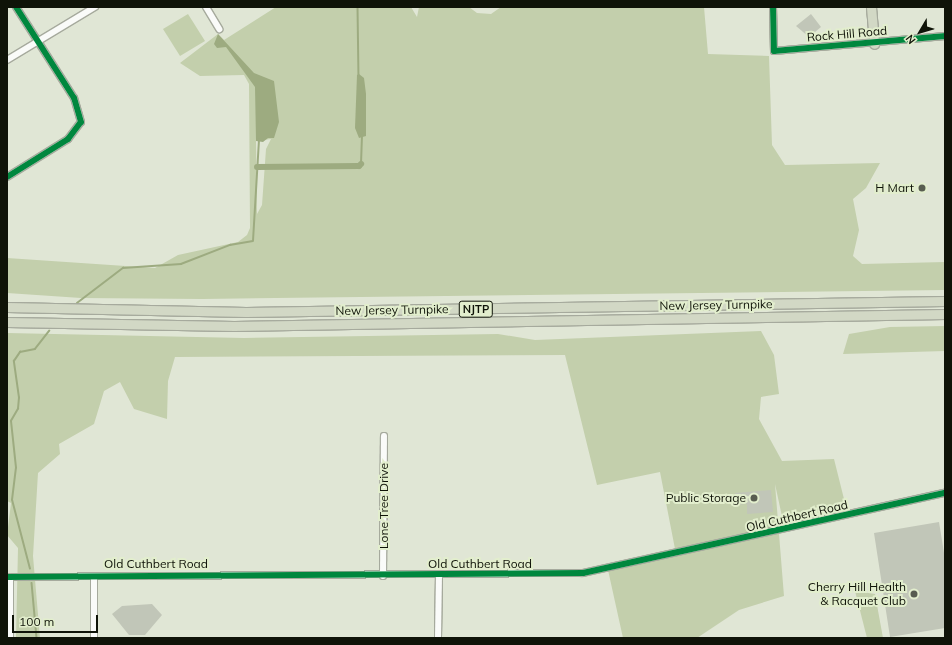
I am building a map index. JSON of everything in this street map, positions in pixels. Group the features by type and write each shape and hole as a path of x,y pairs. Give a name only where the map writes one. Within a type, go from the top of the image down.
{"highway":[{"path":"871,7 874,44"},
{"name":"New Jersey Turnpike","path":"7,307 246,312 945,301"},
{"name":"New Jersey Turnpike","path":"7,322 234,326 945,314"}],"street":[{"path":"7,177 68,139 81,119 74,98 16,7"},
{"path":"7,60 95,7"},
{"path":"206,7 219,29"},
{"name":"Rock Hill Road","path":"773,7 774,51 874,44 945,36"},
{"name":"Lone Tree Drive","path":"384,436 384,576"},
{"name":"Old Cuthbert Road","path":"8,577 542,575 600,571 945,493"},
{"path":"438,638 439,575"},
{"path":"94,576 94,638"},
{"path":"8,577 10,638"}],"shaded area":[{"path":"276,7 411,7 417,17 419,7 469,7 477,13 491,14 501,7 704,7 708,54 769,56 772,145 785,165 880,163 866,188 853,199 859,230 853,256 862,264 945,262 945,290 202,299 81,298 7,293 7,258 155,268 178,255 238,242 247,235 250,228 249,84 244,75 200,76 180,63 218,34 224,40","holes":["271,139 266,149 262,205 257,214 256,141"]},
{"path":"188,14 205,41 180,56 163,29"},
{"path":"218,34 254,73 274,81 279,122 274,138 268,138 263,142 256,141 255,87 226,47 217,48 214,44"},
{"path":"359,74 364,78 366,94 366,136 359,138 355,128 357,75"},
{"path":"945,326 945,351 843,354 849,334 890,327"},
{"path":"761,331 774,355 779,394 761,397 759,419 782,461 834,459 846,507 783,521 775,484 784,596 739,610 697,638 623,638 608,570 676,554 660,472 597,485 565,355 175,357 168,381 167,419 134,409 120,382 104,391 94,424 59,444 60,454 38,473 33,556 40,638 16,638 18,548 7,535 11,503 7,501 7,333 244,338 498,334 535,340"},
{"path":"855,591 875,594 883,638 867,638"}],"building":[{"path":"811,14 821,27 809,37 796,26"},
{"name":"Public Storage","path":"771,490 773,512 747,514 747,504 736,505 735,493"},
{"name":"Cherry Hill Health & Racquet Club","path":"939,522 945,559 945,628 890,637 874,533"},
{"path":"152,604 162,615 145,635 129,635 112,614 122,606"}],"waterway":[{"path":"358,7 359,76"},
{"path":"361,164 362,136"},
{"path":"77,303 123,268 181,264 230,245 253,241 259,140"},
{"path":"257,167 359,166 361,164"},
{"path":"30,569 12,500 16,468 11,421 18,409 19,398 14,361 20,352 35,349 49,331"},
{"path":"32,583 37,638"}],"cycle path":[{"path":"7,177 68,139 81,122 74,98 16,7"},
{"path":"773,7 774,51 945,36"},
{"path":"7,577 583,573 945,493"}],"place":[{"name":"H Mart","path":"922,188"},
{"name":"Public Storage","path":"754,498"},
{"name":"Cherry Hill Health & Racquet Club","path":"914,594"}]}
